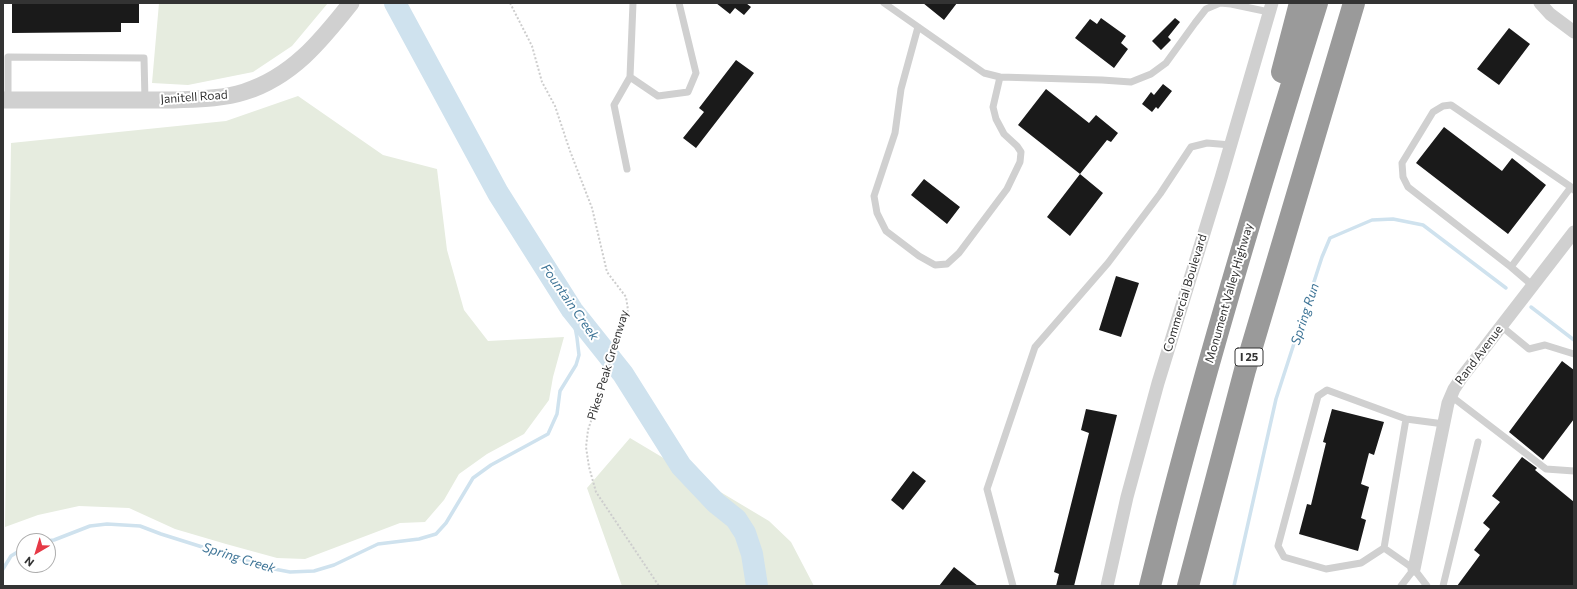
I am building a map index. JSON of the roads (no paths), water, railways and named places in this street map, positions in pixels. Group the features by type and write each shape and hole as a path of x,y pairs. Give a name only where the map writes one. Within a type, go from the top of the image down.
{"highway":[{"path":"1272,148 1283,66 1300,3"},
{"name":"Monument Valley Highway","path":"1150,586 1192,421 1272,148 1318,3"},
{"name":"I 25","path":"1188,586 1245,370 1354,3"}],"street":[{"name":"Janitell Road","path":"5,100 201,99 244,92 278,76 305,56 322,39 351,3"},
{"path":"1540,3 1550,14 1574,32"},
{"name":"Commercial Boulevard","path":"1107,586 1127,498 1158,382 1231,145 1271,7"},
{"name":"Rand Avenue","path":"1414,569 1448,403 1451,396 1462,377 1532,285 1572,237"}],"lane":[{"path":"627,169 614,105 630,77 633,3"},
{"path":"630,77 658,96 688,92 696,73 679,3"},
{"path":"884,3 984,73 1000,77 1131,82 1151,74 1166,63 1206,9 1220,3 1271,7"},
{"path":"918,27 900,89 895,132 874,196 877,213 886,231 919,256 935,265 947,264 959,253 1007,190 1020,162 1021,152 1017,146 1004,134 996,119 993,107 1000,77"},
{"path":"5,100 8,57 15,57 144,58 145,100"},
{"path":"1511,267 1572,189 1451,105 1444,106 1433,112 1402,162 1404,177 1408,187 1532,285"},
{"path":"1014,586 987,489 1035,347 1113,257 1160,194 1191,147 1207,143 1231,145"},
{"path":"1501,326 1529,349 1545,345 1574,354"},
{"path":"1406,420 1384,548 1362,563 1326,569 1284,557 1278,546 1318,396 1327,390 1406,420 1444,424"},
{"path":"1451,396 1546,469 1574,471"},
{"path":"1443,586 1478,442"},
{"path":"1384,548 1414,569 1427,586"},
{"path":"1401,586 1414,569"}],"waterway":[{"name":"Fountain Creek","path":"395,3 498,193 572,310 623,374 681,466 716,503 736,519 745,533 752,554 757,586"},
{"name":"Spring Run","path":"1234,586 1276,399 1322,257 1330,238 1372,220 1393,219 1423,225 1506,288"},
{"name":"Spring Run","path":"1531,307 1574,340"},
{"name":"Spring Creek","path":"56,539 90,526 107,524 140,526 269,568 290,572 314,571 334,565 378,544 419,539 436,534 446,523 473,478 491,465 548,434 557,414 560,391 576,365 579,355 572,310"},
{"name":"Spring Creek","path":"3,569 11,556 16,553"}]}
